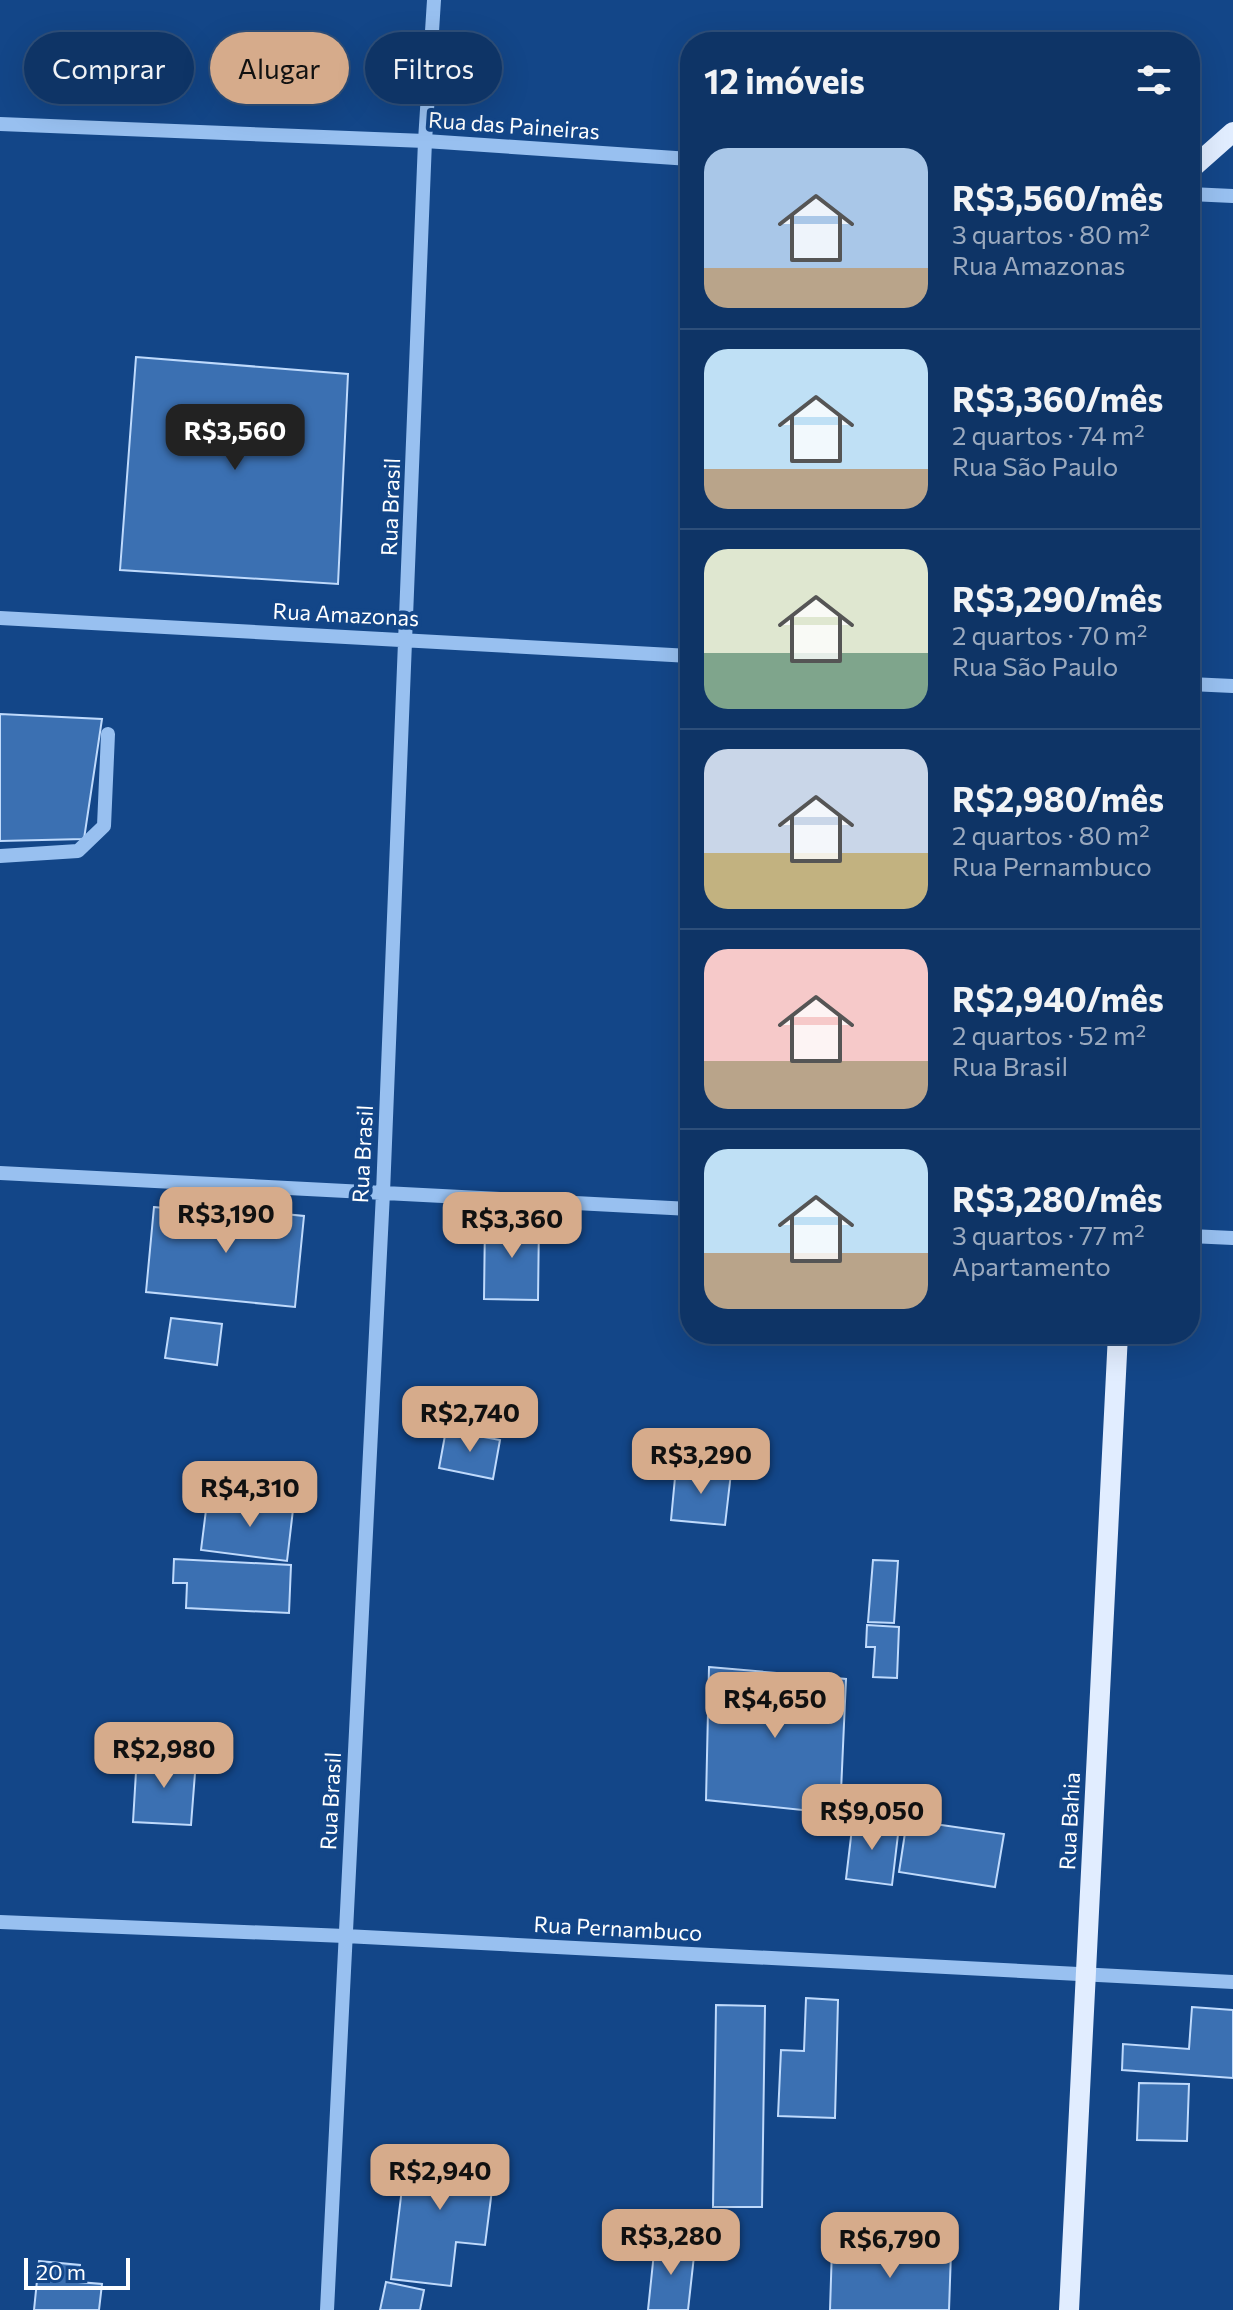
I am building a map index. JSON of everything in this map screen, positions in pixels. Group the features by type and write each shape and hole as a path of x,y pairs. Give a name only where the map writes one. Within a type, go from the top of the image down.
{"main road":[{"path":"1200,161 1233,132"},
{"name":"Rua Bahia","path":"1069,2310 1118,1344"}],"street":[{"name":"Rua Brasil","path":"327,2310 383,1193 425,141 434,0"},
{"name":"Rua das Paineiras","path":"0,124 425,141 680,158"},
{"path":"1200,194 1233,196"},
{"name":"Rua Amazonas","path":"0,618 680,655"},
{"path":"1200,684 1233,686"},
{"path":"0,856 78,851 104,826 108,734"},
{"path":"0,1173 680,1208"},
{"path":"1200,1236 1233,1238"},
{"name":"Rua Pernambuco","path":"0,1922 345,1936 1233,1982"}],"building":[{"path":"136,357 348,374 338,584 120,570"},
{"path":"0,714 102,719 84,839 0,841"},
{"path":"154,1207 215,1213 216,1207 304,1216 295,1307 146,1292"},
{"path":"485,1219 539,1220 538,1300 484,1299"},
{"path":"171,1318 222,1324 217,1365 165,1358"},
{"path":"446,1430 500,1440 493,1479 439,1468"},
{"path":"676,1467 731,1473 725,1525 671,1520"},
{"path":"253,1495 294,1501 287,1561 201,1550 207,1502 251,1508"},
{"path":"174,1559 291,1565 289,1613 186,1608 187,1583 173,1583"},
{"path":"873,1560 898,1561 894,1623 868,1622"},
{"path":"867,1625 899,1627 897,1678 873,1677 875,1647 866,1647"},
{"path":"709,1667 846,1679 840,1814 706,1800"},
{"path":"137,1755 196,1760 191,1825 133,1822"},
{"path":"853,1820 899,1826 892,1885 846,1879"},
{"path":"907,1820 1004,1834 995,1887 899,1872"},
{"path":"806,1998 838,2000 835,2118 778,2116 781,2050 804,2051"},
{"path":"716,2005 765,2006 762,2207 713,2207"},
{"path":"1192,2007 1233,2010 1233,2078 1122,2070 1123,2044 1189,2049"},
{"path":"1139,2083 1189,2084 1187,2141 1137,2140"},
{"path":"407,2147 496,2158 485,2245 456,2242 451,2286 391,2279"},
{"path":"655,2243 695,2247 688,2310 648,2310"},
{"path":"832,2248 951,2252 949,2310 830,2310"},
{"path":"39,2261 80,2265 79,2282 102,2284 99,2310 34,2310"},
{"path":"386,2282 424,2290 420,2310 380,2310"}]}
